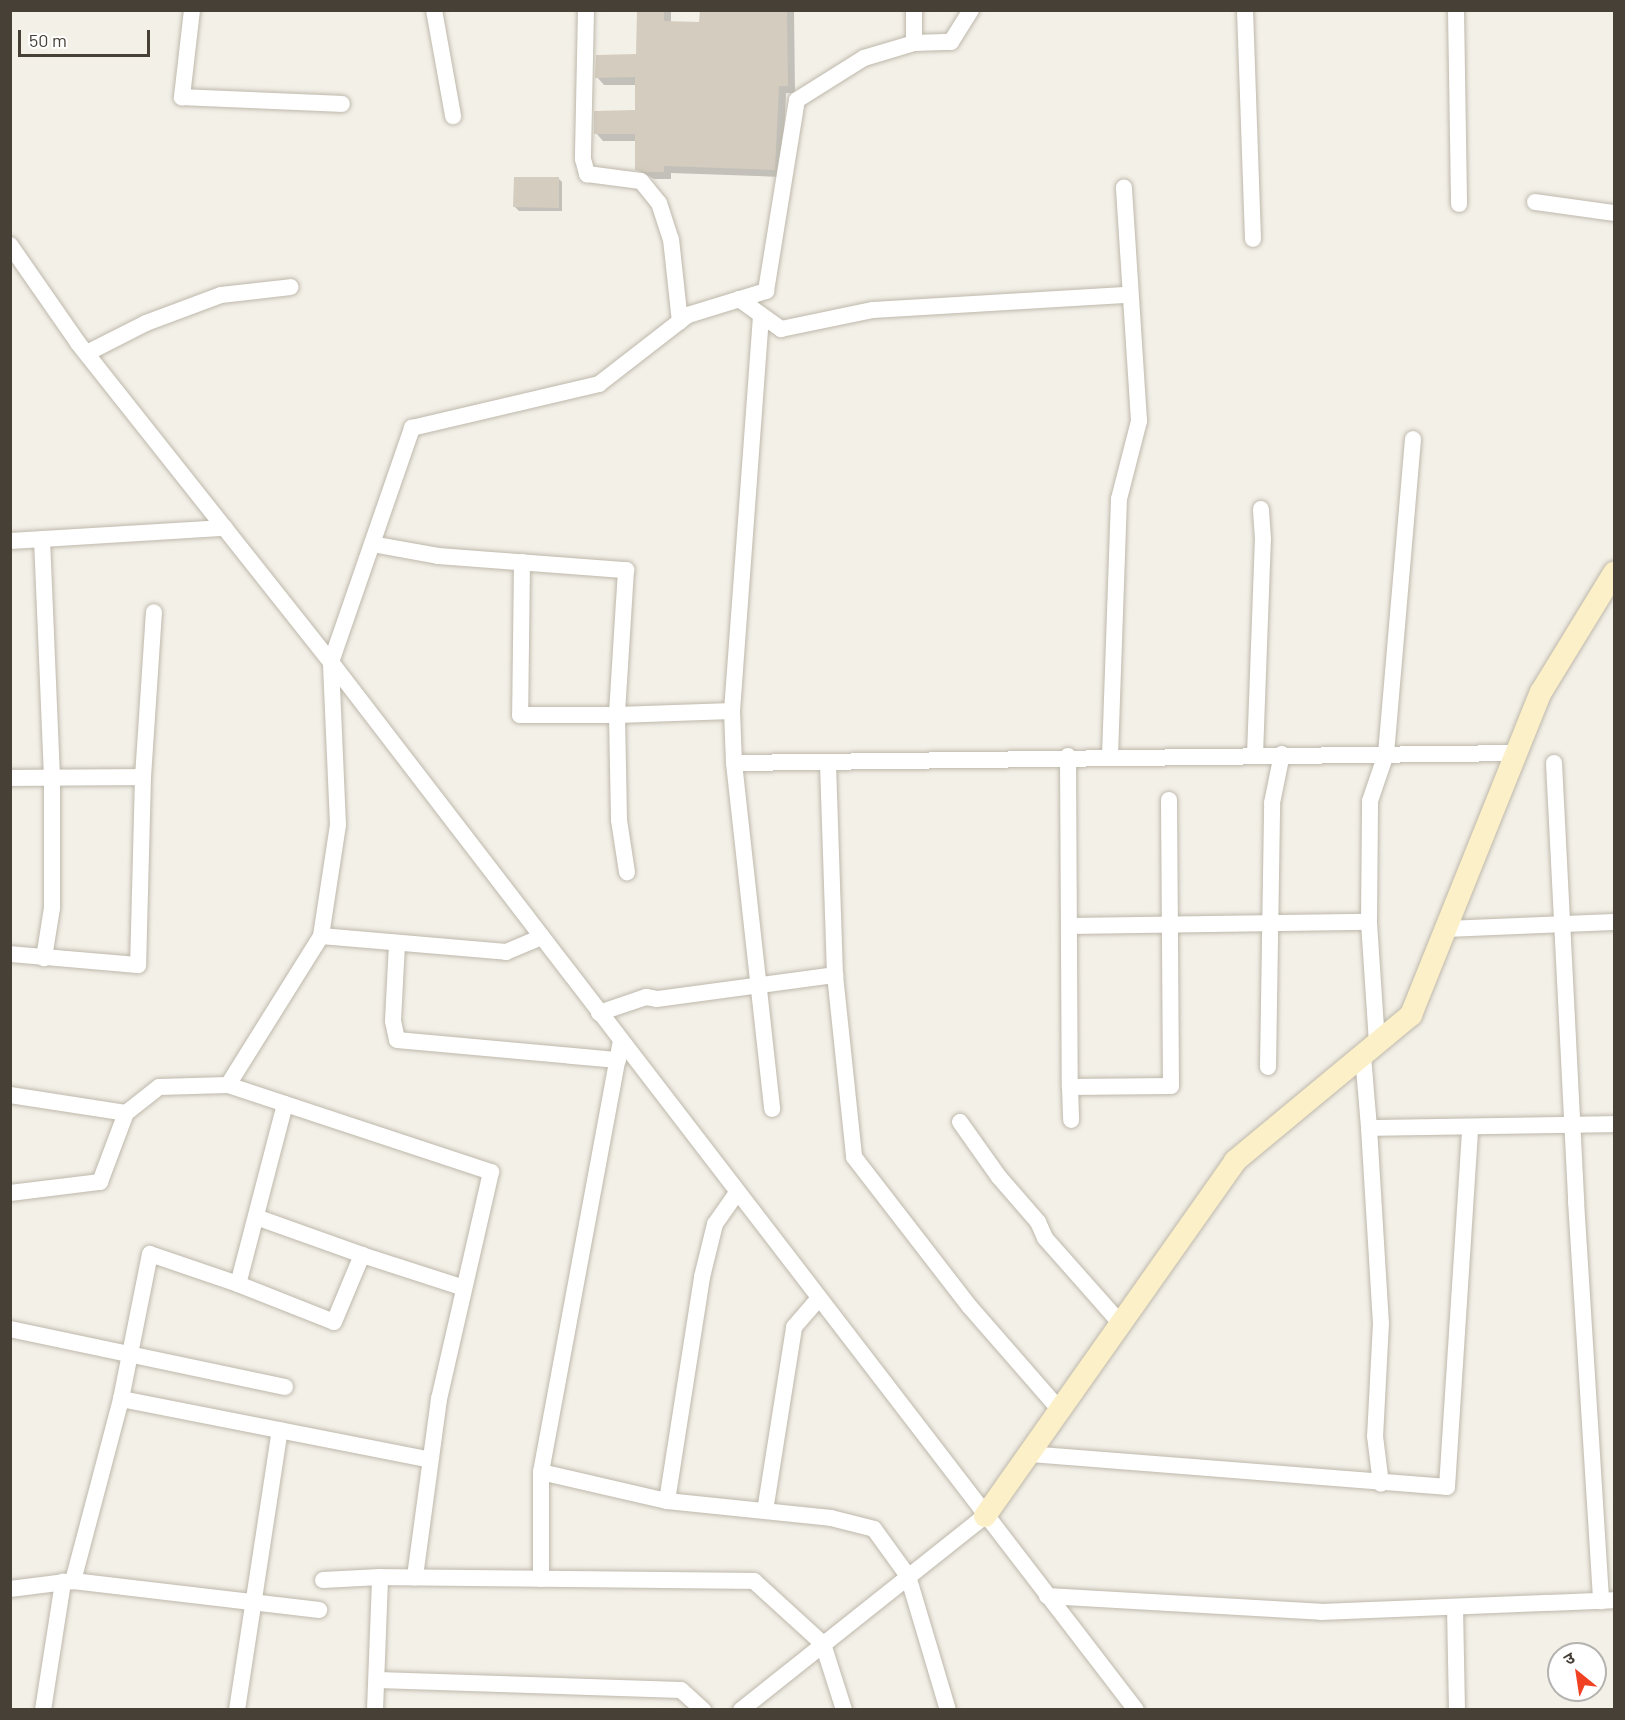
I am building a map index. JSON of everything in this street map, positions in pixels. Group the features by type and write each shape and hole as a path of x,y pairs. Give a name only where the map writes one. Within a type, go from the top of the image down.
{"street":[{"path":"192,10 182,97 342,104"},
{"path":"434,10 453,116"},
{"path":"586,10 583,159 587,174 641,181 659,203 671,239 680,322"},
{"path":"914,10 914,43"},
{"path":"228,1085 321,936 338,825 331,662 412,428 599,384 688,315 766,291 797,100 864,58 914,43 951,42 971,10"},
{"path":"1245,10 1253,239"},
{"path":"1456,10 1459,204"},
{"path":"1110,756 1119,499 1138,421 1124,187"},
{"path":"1535,202 1614,213"},
{"path":"10,245 87,353 331,662 984,1516 1136,1710"},
{"path":"87,353 146,322 221,295 291,287"},
{"path":"740,299 781,329 873,310 1129,295"},
{"path":"761,315 732,711 734,763 772,1109"},
{"path":"1381,1484 1375,1436 1381,1323 1369,1128 1370,801 1386,754 1413,440"},
{"path":"1254,754 1263,538 1261,509"},
{"path":"10,541 225,528"},
{"path":"42,539 52,777 52,908 44,958"},
{"path":"372,544 438,556 626,570 617,715 619,820 627,872"},
{"path":"522,562 520,714 617,715 732,711"},
{"path":"741,1710 984,1516 1236,1161 1411,1015 1541,692 1614,573"},
{"path":"10,954 138,965 143,777 154,612"},
{"path":"734,763 1068,756 1516,753"},
{"path":"1268,1067 1272,802 1282,754"},
{"path":"1068,756 1071,1120"},
{"path":"828,762 835,975 854,1157 970,1307 1060,1410"},
{"path":"1047,1596 1322,1612 1608,1600 1572,1127 1554,764"},
{"path":"10,778 143,777"},
{"path":"1070,1087 1171,1086 1169,800"},
{"path":"1069,926 1369,922"},
{"path":"1446,929 1614,922"},
{"path":"321,936 506,952 542,937"},
{"path":"397,944 393,1022 397,1040 618,1060"},
{"path":"599,1013 646,997 657,999 835,975"},
{"path":"541,1579 541,1472 621,1041"},
{"path":"10,1193 100,1182 126,1113 159,1087 228,1085 491,1172 428,1460 415,1577"},
{"path":"10,1095 126,1113"},
{"path":"238,1284 285,1104"},
{"path":"960,1122 999,1177 1038,1222 1045,1238 1121,1324"},
{"path":"1369,1128 1572,1127 1614,1124"},
{"path":"1029,1454 1381,1484 1446,1487 1470,1128"},
{"path":"667,1502 702,1277 715,1224 736,1192"},
{"path":"256,1217 464,1288"},
{"path":"43,1710 68,1581 121,1399 128,1351 150,1254 238,1284 334,1323 362,1255"},
{"path":"765,1511 795,1327 818,1299"},
{"path":"10,1329 128,1351 285,1387"},
{"path":"121,1399 428,1460"},
{"path":"237,1710 280,1430"},
{"path":"541,1472 667,1502 831,1518 874,1530 908,1576 948,1710"},
{"path":"375,1710 378,1680 380,1577"},
{"path":"323,1580 415,1577 754,1581 823,1644 844,1710"},
{"path":"10,1589 68,1581 319,1610"},
{"path":"1455,1607 1457,1710"},
{"path":"378,1680 681,1690 703,1710"}],"building":[{"path":"637,10 664,10 664,21 699,22 700,10 787,10 788,86 779,86 775,170 664,166 664,172 635,170 635,134 594,134 594,111 635,110 635,77 595,78 596,55 636,54"},
{"path":"514,177 559,177 559,208 513,207"}]}
